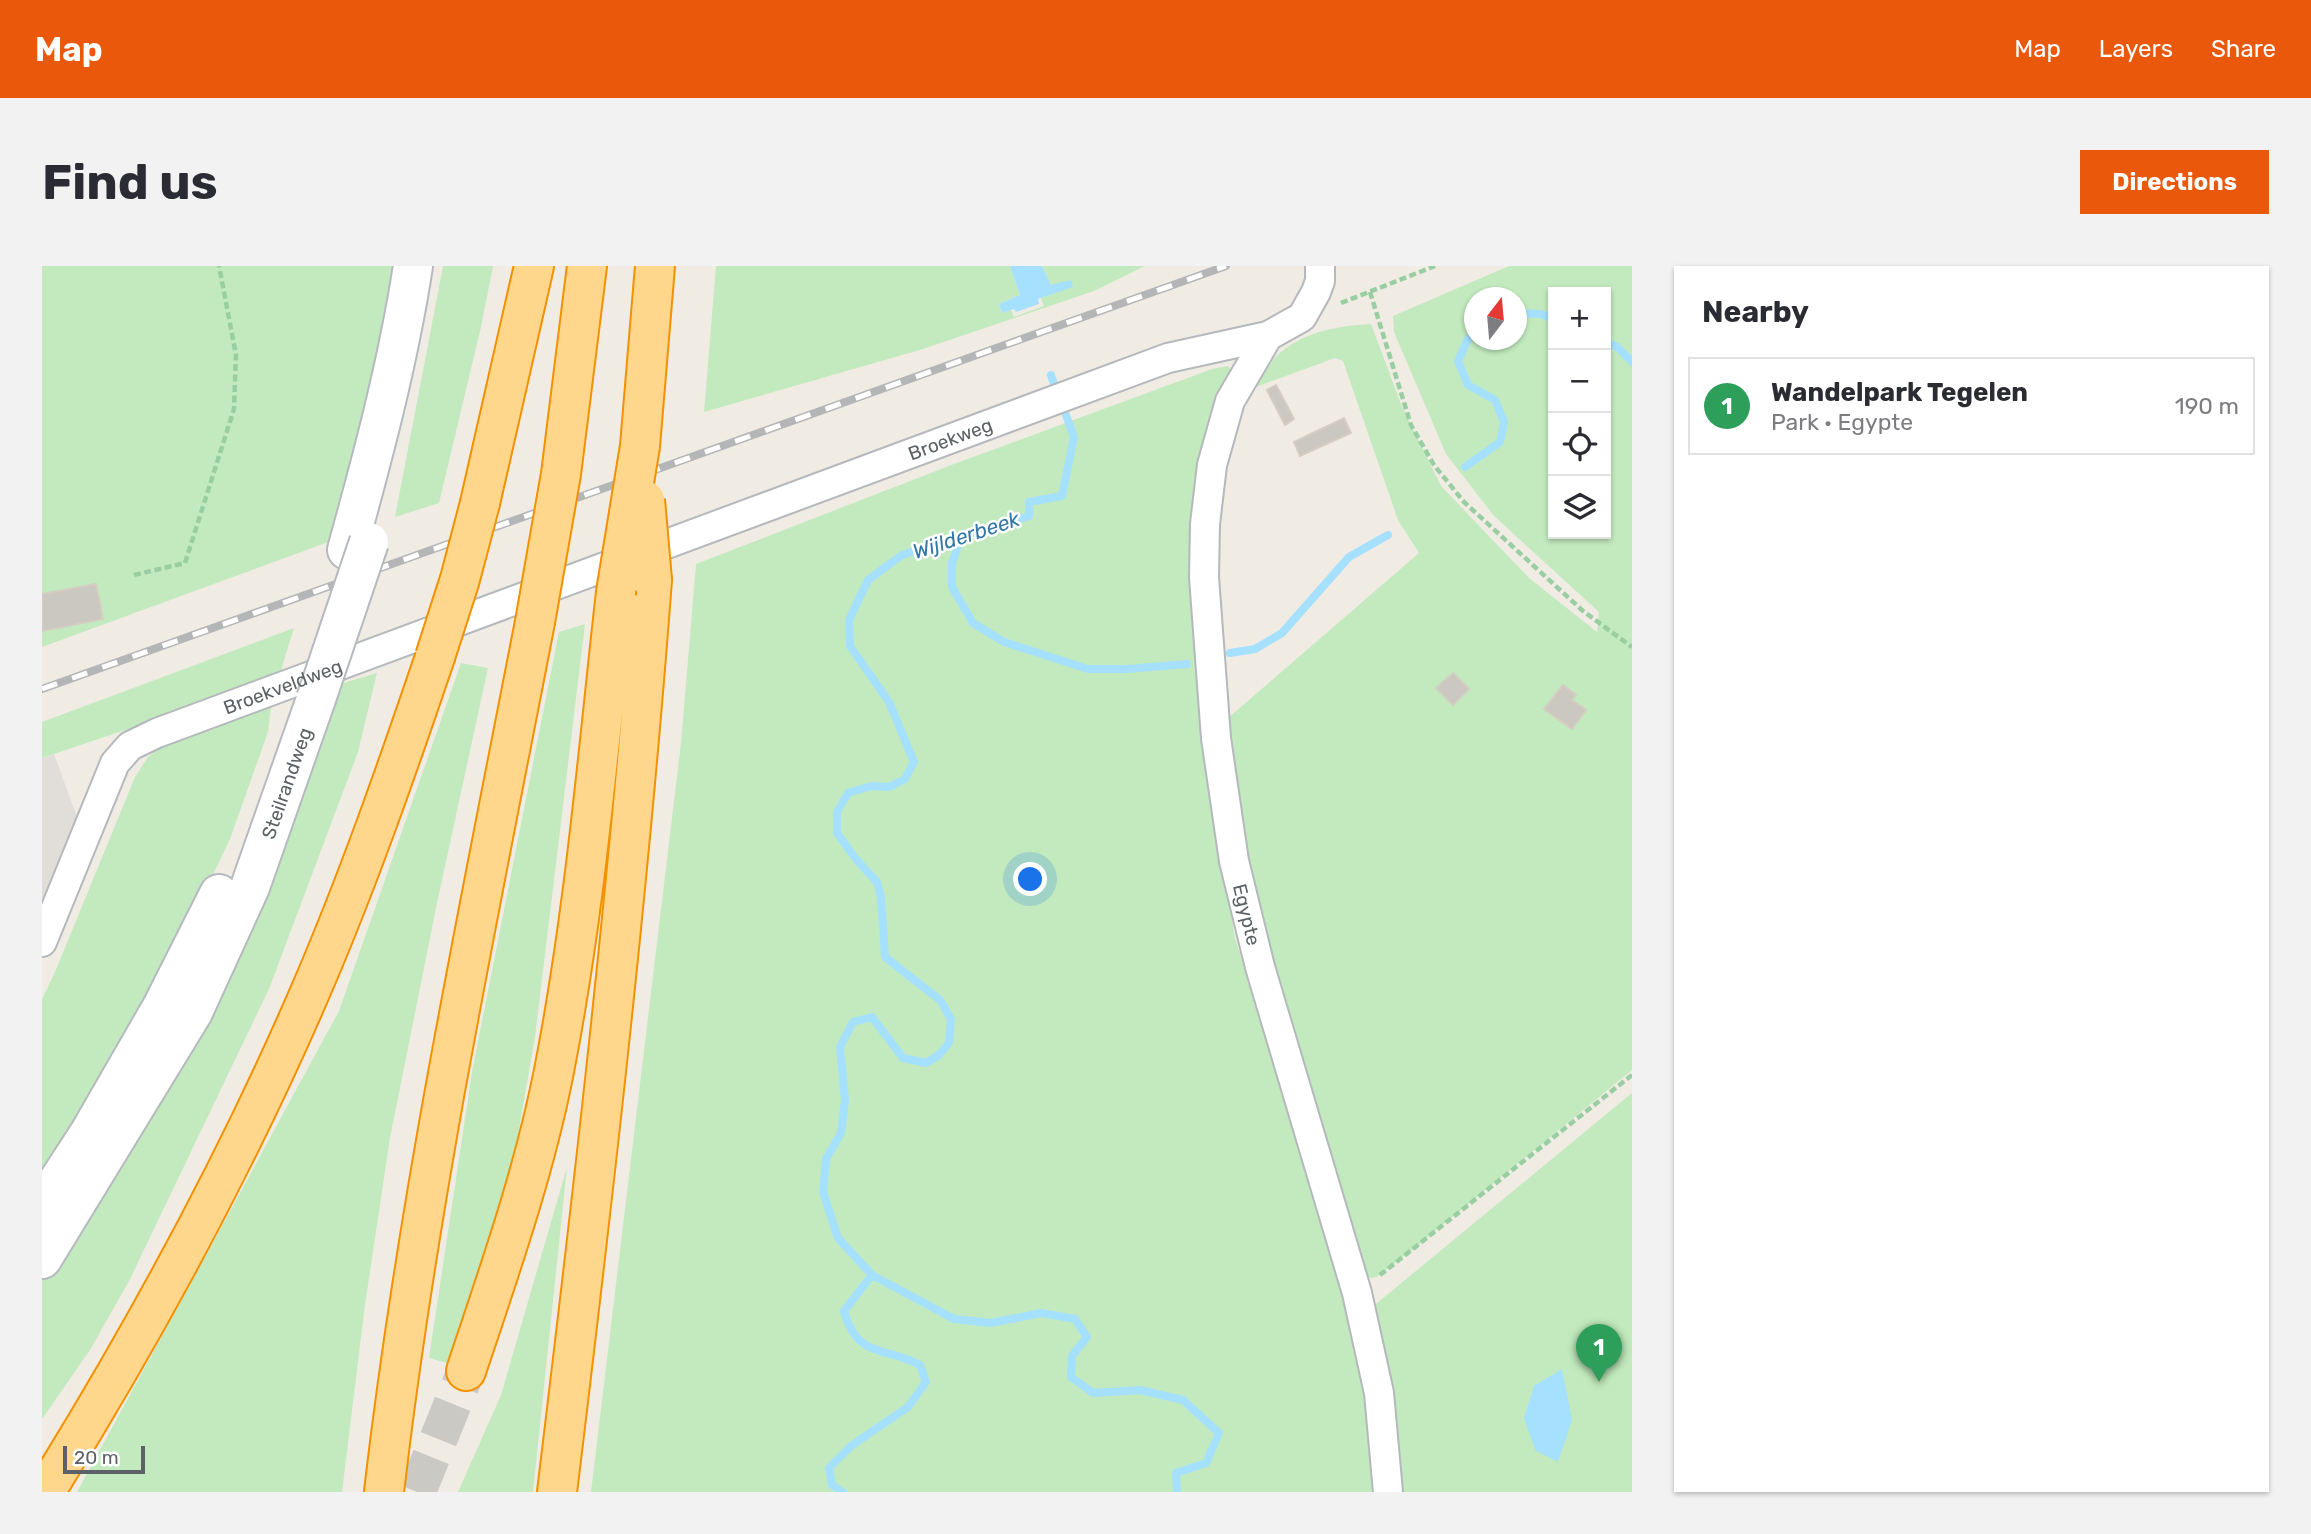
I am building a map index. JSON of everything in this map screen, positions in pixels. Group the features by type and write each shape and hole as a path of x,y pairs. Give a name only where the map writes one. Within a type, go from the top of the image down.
{"highway":[{"path":"45,1492 126,1357 191,1241 256,1112 311,990 359,872 460,579 534,266"},
{"path":"385,1479 414,1272 561,474 587,266"},
{"path":"466,1371 528,1181 554,1072 576,935 616,592 640,446 655,266"},
{"path":"557,1492 601,1134 640,738 644,566 640,446"}],"main road":[{"name":"Steilrandweg","path":"358,546 406,315 413,266"},
{"name":"Steilrandweg","path":"42,1259 193,1012 250,887 305,703 399,431 435,266"},
{"name":"Steilrandweg","path":"42,1206 90,1132 168,996 226,881 305,703"}],"street":[{"path":"1268,336 1301,317 1316,292 1320,281 1320,266"},
{"name":"Broekweg","path":"644,566 1168,358 1268,336"},
{"name":"Egypte","path":"1268,336 1230,401 1212,465 1205,524 1204,577 1216,738 1234,861 1260,967 1357,1293 1378,1393 1388,1492"},
{"name":"Broekveldweg","path":"42,942 115,764 130,746 157,733 644,566"}],"path":[{"path":"134,575 185,563 234,409 236,355 219,266"},
{"path":"1435,266 1370,292 1411,425 1434,465 1464,502 1583,611 1632,647"},
{"path":"1357,1293 1632,1075"}],"shaded area":[{"path":"54,754 77,817 42,903 42,758"}],"green space":[{"path":"42,266 403,266 331,541 42,647"},
{"path":"443,266 493,266 439,503 395,517"},
{"path":"716,266 1010,266 1020,295 999,304 1002,313 1011,310 1014,317 1044,306 1041,298 1073,286 1051,285 1042,266 1145,266 1094,291 923,349 704,412"},
{"path":"1509,266 1632,266 1632,1070 1411,1251 1377,1277 1370,1278 1364,1271 1302,1087 1253,888 1227,719 1419,553 1398,520 1343,361 1335,358 1253,388 1277,356 1301,339 1335,328 1371,324 1401,404 1441,486 1529,578 1597,632 1599,612 1494,516 1446,454 1394,332 1393,316"},
{"path":"1228,366 1234,372 1192,566 1193,631 1206,757 1235,938 1336,1261 1360,1359 1375,1492 591,1492 681,743 696,564 954,464 1212,369"},
{"path":"585,624 535,1037 514,1158 454,1365 429,1358 472,1072 559,632"},
{"path":"294,628 277,683 42,758 42,722"},
{"path":"461,663 488,668 390,1138 365,1305 342,1492 77,1492 339,1011"},
{"path":"377,673 358,752 269,989 129,1281 90,1350 42,1419 42,1272 340,684"},
{"path":"272,700 268,732 230,839 162,983 42,1196 42,999 135,777 148,757 169,742"},
{"path":"1632,1093 1632,1492 1397,1492 1371,1308"},
{"path":"567,1167 533,1492 458,1492 501,1395"}],"water":[{"path":"1010,266 1042,266 1051,285 1071,280 1073,287 1038,299 1039,304 1016,312 1014,309 1002,313 999,304 1020,295"},
{"path":"1562,1369 1572,1420 1558,1462 1535,1450 1524,1418 1534,1386"}],"building":[{"path":"1276,385 1294,419 1285,425 1267,390"},
{"path":"1344,418 1351,433 1300,456 1294,442"},
{"path":"96,584 103,619 42,631 42,594"},
{"path":"1453,673 1469,689 1453,705 1436,688"},
{"path":"1563,685 1576,695 1572,700 1586,710 1572,729 1544,709"}],"waterway":[{"path":"1527,313 1548,317"},
{"path":"1611,344 1632,362"},
{"path":"1464,348 1458,361 1468,385 1495,400 1504,422 1500,442 1465,467"},
{"name":"Wijlderbeek","path":"1051,375 1054,384"},
{"name":"Wijlderbeek","path":"1066,415 1074,437 1062,496 1029,502 1029,516 902,555 868,580 849,620 850,646 889,702 914,762 905,779 889,787 871,786 848,793 837,812 837,833 877,882 881,898 885,957 940,1000 951,1019 949,1043 939,1055 926,1063 903,1058 872,1017 853,1022 840,1047 845,1100 841,1133 826,1159 823,1192 838,1238 872,1275 954,1319 991,1323 1041,1313 1075,1319 1087,1337 1072,1356 1071,1377 1093,1393 1140,1390 1183,1400 1219,1433 1206,1463 1176,1473 1177,1492"},
{"path":"1230,653 1255,649 1282,633 1349,557 1388,535"},
{"path":"961,537 952,563 952,587 973,623 1004,642 1088,669 1187,664"},
{"path":"843,1492 832,1485 829,1468 851,1446 908,1407 926,1382 920,1365 865,1344 856,1337 850,1326 844,1311 872,1275"}],"tunnel":[{"path":"417,1492 466,1371"}],"railway":[{"path":"42,689 1226,266"}],"place":[{"name":"Wandelpark Tegelen","path":"1599,1382"}]}
